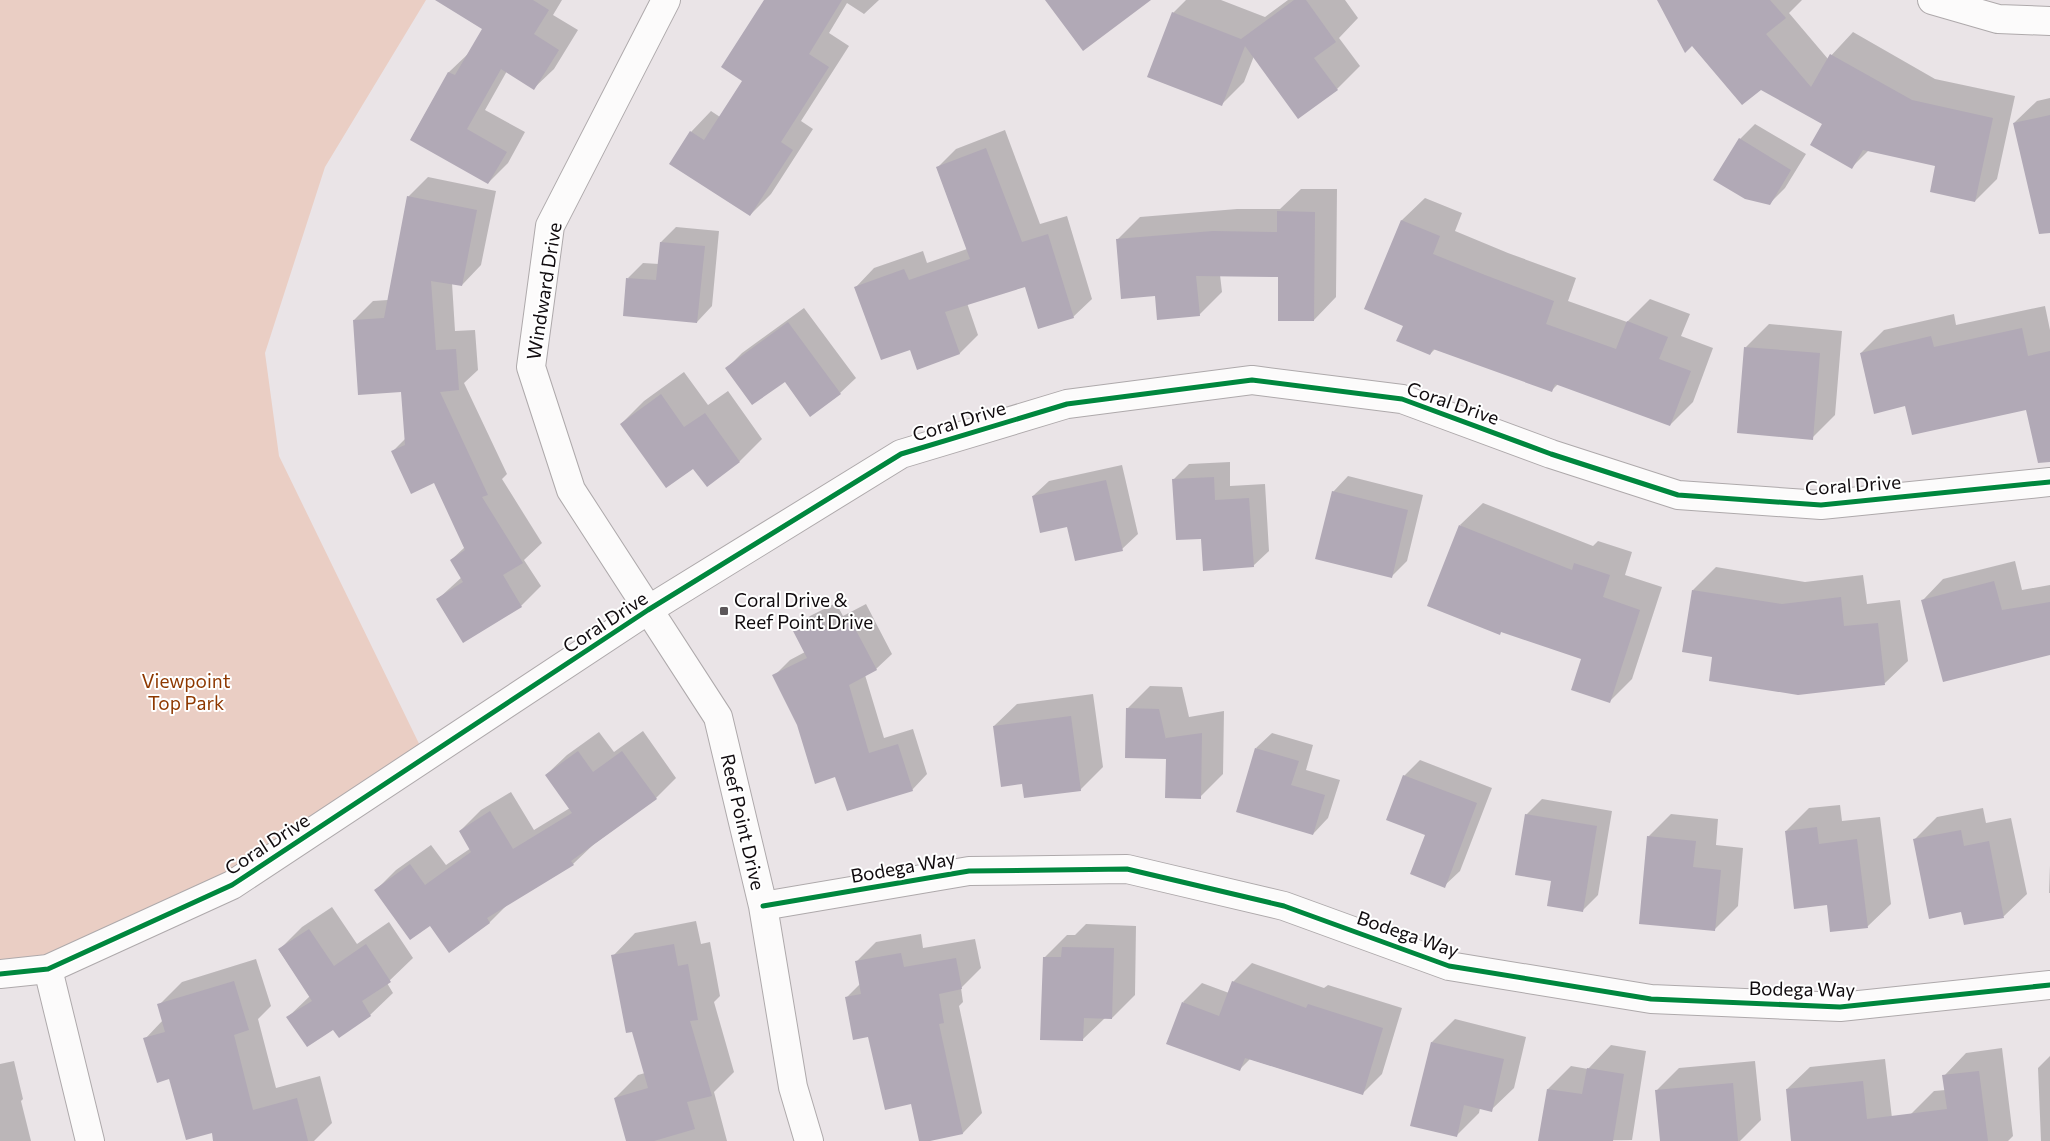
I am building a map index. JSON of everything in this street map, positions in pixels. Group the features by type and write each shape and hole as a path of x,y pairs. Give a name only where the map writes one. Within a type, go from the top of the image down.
{"street":[{"name":"Windward Drive","path":"648,610 571,490 531,367 550,226 666,0"},
{"path":"1932,0 1998,19 2050,21"},
{"name":"Coral Drive","path":"0,974 48,970 232,885 648,610 901,454 1067,404 1252,380 1402,399 1551,454 1678,495 1820,505 2050,482"},
{"name":"Reef Point Drive","path":"648,610 718,717 763,906 792,1087 809,1141"},
{"name":"Bodega Way","path":"763,906 969,871 1127,869 1284,906 1449,966 1651,999 1840,1007 2050,985"},
{"path":"48,970 90,1141"}],"green space":[{"name":"Viewpoint Top Park","path":"0,0 426,0 325,167 265,353 279,456 426,758 232,885 0,974"}],"building":[{"path":"435,0 533,0 549,10 534,34 559,50 534,90 501,69 467,129 507,152 488,184 410,140 448,72 455,75 482,29"},
{"path":"764,0 842,0 809,54 829,67 781,142 793,150 750,216 669,164 690,131 704,140 742,81 721,67"},
{"path":"1045,0 1151,0 1083,51"},
{"path":"1294,0 1306,0 1336,42 1314,58 1338,90 1298,119 1245,46 1222,106 1147,77 1172,12 1241,39"},
{"path":"1657,0 1770,0 1786,18 1766,34 1811,87 1830,54 1912,100 1993,118 1975,202 1930,192 1935,166 1863,150 1852,169 1810,145 1822,124 1761,90 1742,105 1692,46 1685,53"},
{"path":"2050,115 2050,233 2039,234 2013,123"},
{"path":"1739,138 1791,170 1770,205 1745,199 1713,180"},
{"path":"986,148 1022,242 1048,234 1074,318 1038,329 1025,287 945,312 960,354 917,370 910,350 881,360 854,287 904,269 909,280 970,259 936,167"},
{"path":"407,196 477,210 462,286 431,281 436,350 456,349 459,390 440,392 488,495 482,497 523,563 503,575 522,607 463,643 436,599 463,582 450,560 465,550 434,483 411,494 391,451 405,445 401,392 358,395 353,320 384,318"},
{"path":"1277,211 1315,212 1314,321 1278,321 1278,277 1196,276 1200,316 1157,320 1155,296 1121,299 1116,239 1213,231 1277,232"},
{"path":"1401,220 1440,236 1433,254 1554,301 1546,324 1616,349 1627,321 1668,337 1659,359 1691,371 1670,426 1555,384 1552,392 1433,349 1430,355 1396,341 1403,326 1364,309"},
{"path":"660,242 705,246 697,323 623,316 626,278 656,280"},
{"path":"788,322 841,394 810,417 785,382 752,405 725,368"},
{"path":"2022,328 2028,356 2050,351 2050,462 2038,463 2026,410 1912,435 1905,406 1874,414 1860,353 1931,336 1934,347"},
{"path":"1744,347 1820,353 1813,440 1737,433"},
{"path":"661,394 684,427 705,413 740,462 707,487 693,469 666,488 620,424"},
{"path":"1214,477 1215,500 1249,498 1254,567 1203,571 1201,539 1176,540 1172,479"},
{"path":"1106,480 1123,551 1075,561 1067,527 1040,533 1032,496"},
{"path":"1332,491 1408,510 1392,578 1315,559"},
{"path":"1459,525 1572,570 1574,563 1610,575 1603,597 1640,610 1610,703 1571,690 1581,659 1501,632 1500,635 1427,606"},
{"path":"1994,581 2002,610 2050,602 2050,655 1943,682 1921,600"},
{"path":"1692,590 1782,604 1841,597 1844,626 1878,623 1885,685 1798,695 1709,681 1712,657 1682,652"},
{"path":"820,618 827,630 850,619 877,670 849,685 869,753 898,744 913,791 847,811 835,777 815,784 797,725 772,675 807,658 793,631"},
{"path":"1126,708 1159,709 1166,740 1166,738 1202,733 1201,799 1165,798 1166,759 1125,758"},
{"path":"1071,716 1081,791 1024,798 1022,784 1001,787 993,726"},
{"path":"1255,748 1299,761 1291,785 1325,795 1313,835 1236,812"},
{"path":"578,751 593,772 622,751 657,799 571,861 574,865 487,918 490,923 449,953 430,926 410,940 374,890 410,864 425,885 471,852 459,831 490,811 513,849 572,813 545,775"},
{"path":"1403,775 1477,803 1445,888 1410,874 1425,835 1386,820"},
{"path":"1525,814 1597,826 1583,912 1547,906 1551,881 1515,875"},
{"path":"1817,827 1819,844 1857,839 1868,928 1830,932 1827,905 1794,909 1785,831"},
{"path":"1961,830 1964,846 1989,841 2004,918 1964,925 1961,912 1929,919 1913,839"},
{"path":"1647,836 1696,841 1693,867 1721,870 1715,931 1639,924"},
{"path":"309,929 334,966 366,944 391,982 362,1001 371,1016 339,1038 333,1030 307,1047 286,1017 312,1001 278,949"},
{"path":"674,944 678,966 688,964 698,1020 690,1021 712,1096 687,1102 695,1129 654,1141 626,1141 614,1098 648,1088 632,1032 626,1033 611,955"},
{"path":"1062,947 1114,948 1112,1019 1084,1018 1083,1041 1040,1040 1043,957 1061,957"},
{"path":"901,953 904,967 956,958 962,989 939,994 944,1023 939,1024 963,1134 930,1141 919,1141 911,1104 885,1110 868,1037 853,1040 845,997 861,994 855,961"},
{"path":"234,981 249,1030 234,1035 253,1110 297,1098 308,1141 213,1141 212,1133 186,1140 169,1079 157,1083 143,1038 165,1032 157,1004"},
{"path":"1232,981 1306,1008 1308,1004 1383,1028 1363,1095 1245,1058 1240,1071 1166,1044 1182,1002 1219,1016"},
{"path":"1431,1042 1504,1059 1492,1112 1464,1105 1457,1137 1410,1126"},
{"path":"1587,1068 1624,1074 1613,1141 1538,1141 1547,1089 1582,1094"},
{"path":"1979,1071 1988,1141 1791,1141 1786,1089 1863,1081 1867,1119 1947,1109 1942,1075"},
{"path":"1733,1083 1738,1141 1660,1141 1655,1090"}],"cycle path":[{"path":"0,974 48,969 232,885 648,610 901,454 1067,404 1252,380 1402,399 1551,454 1678,495 1821,505 2050,482"},
{"path":"763,906 969,871 1127,869 1284,906 1449,966 1651,999 1840,1007 2050,985"}],"place":[{"name":"Coral Drive & Reef Point Drive","path":"724,611"}]}
